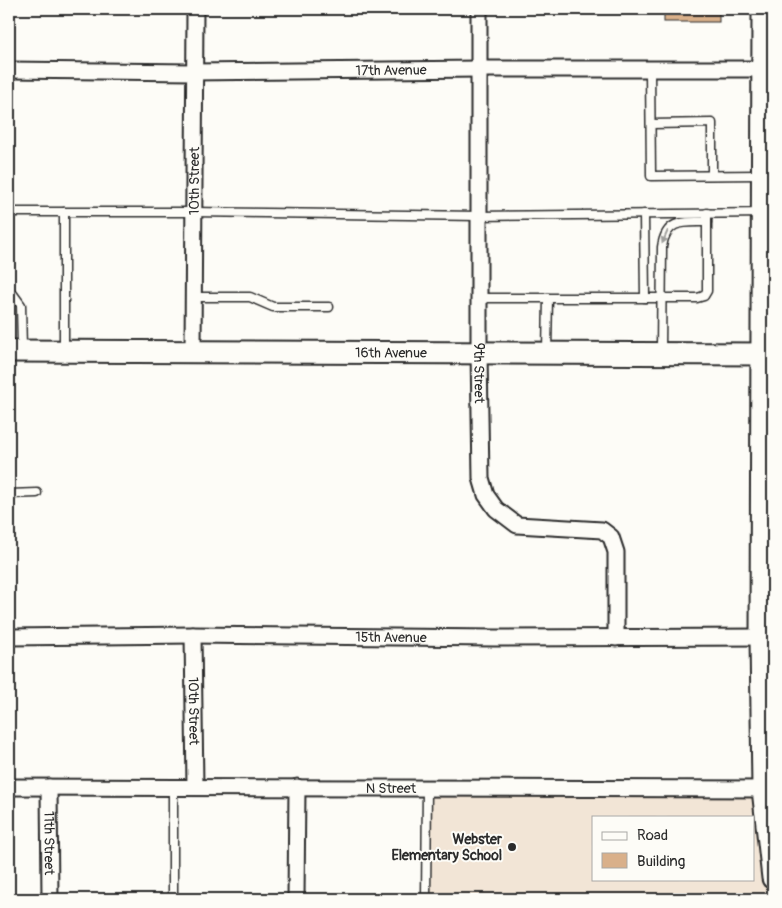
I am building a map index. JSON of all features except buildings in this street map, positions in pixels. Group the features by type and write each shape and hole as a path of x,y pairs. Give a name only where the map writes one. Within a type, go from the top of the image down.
{"main road":[{"path":"763,9 769,69 764,175 768,213 764,489 768,789 773,878"},
{"name":"16th Avenue","path":"15,351 767,354"}],"street":[{"name":"10th Street","path":"193,352 193,72 195,9"},
{"name":"9th Street","path":"479,9 481,478 486,495 496,509 517,524 602,530 611,537 616,552 616,638"},
{"name":"17th Avenue","path":"9,70 193,72 479,69 769,69"},
{"name":"10th Street","path":"193,635 195,787"},
{"name":"15th Avenue","path":"9,637 193,635 767,638"},
{"name":"N Street","path":"9,787 768,789"},
{"name":"11th Street","path":"49,787 50,899"},
{"path":"296,899 297,787"}],"lane":[{"path":"650,70 651,176 764,175"},
{"path":"650,124 712,123 712,175"},
{"path":"9,212 193,212 479,216 768,213"},
{"path":"64,212 64,352"},
{"path":"479,298 697,298 704,296 707,291 707,213"},
{"path":"644,214 646,298"},
{"path":"662,354 663,238 666,231 681,222 707,222"},
{"path":"9,294 13,294 21,305 15,351"},
{"path":"193,297 250,297 273,306 329,307"},
{"path":"547,353 548,298"},
{"path":"9,494 36,493"},
{"path":"173,787 173,899"},
{"path":"426,899 427,788"}],"shaded area":[{"name":"Webster Elementary School","path":"432,788 763,789 773,878 773,899 431,899"}],"place":[{"name":"Webster Elementary School","path":"512,847"}]}
